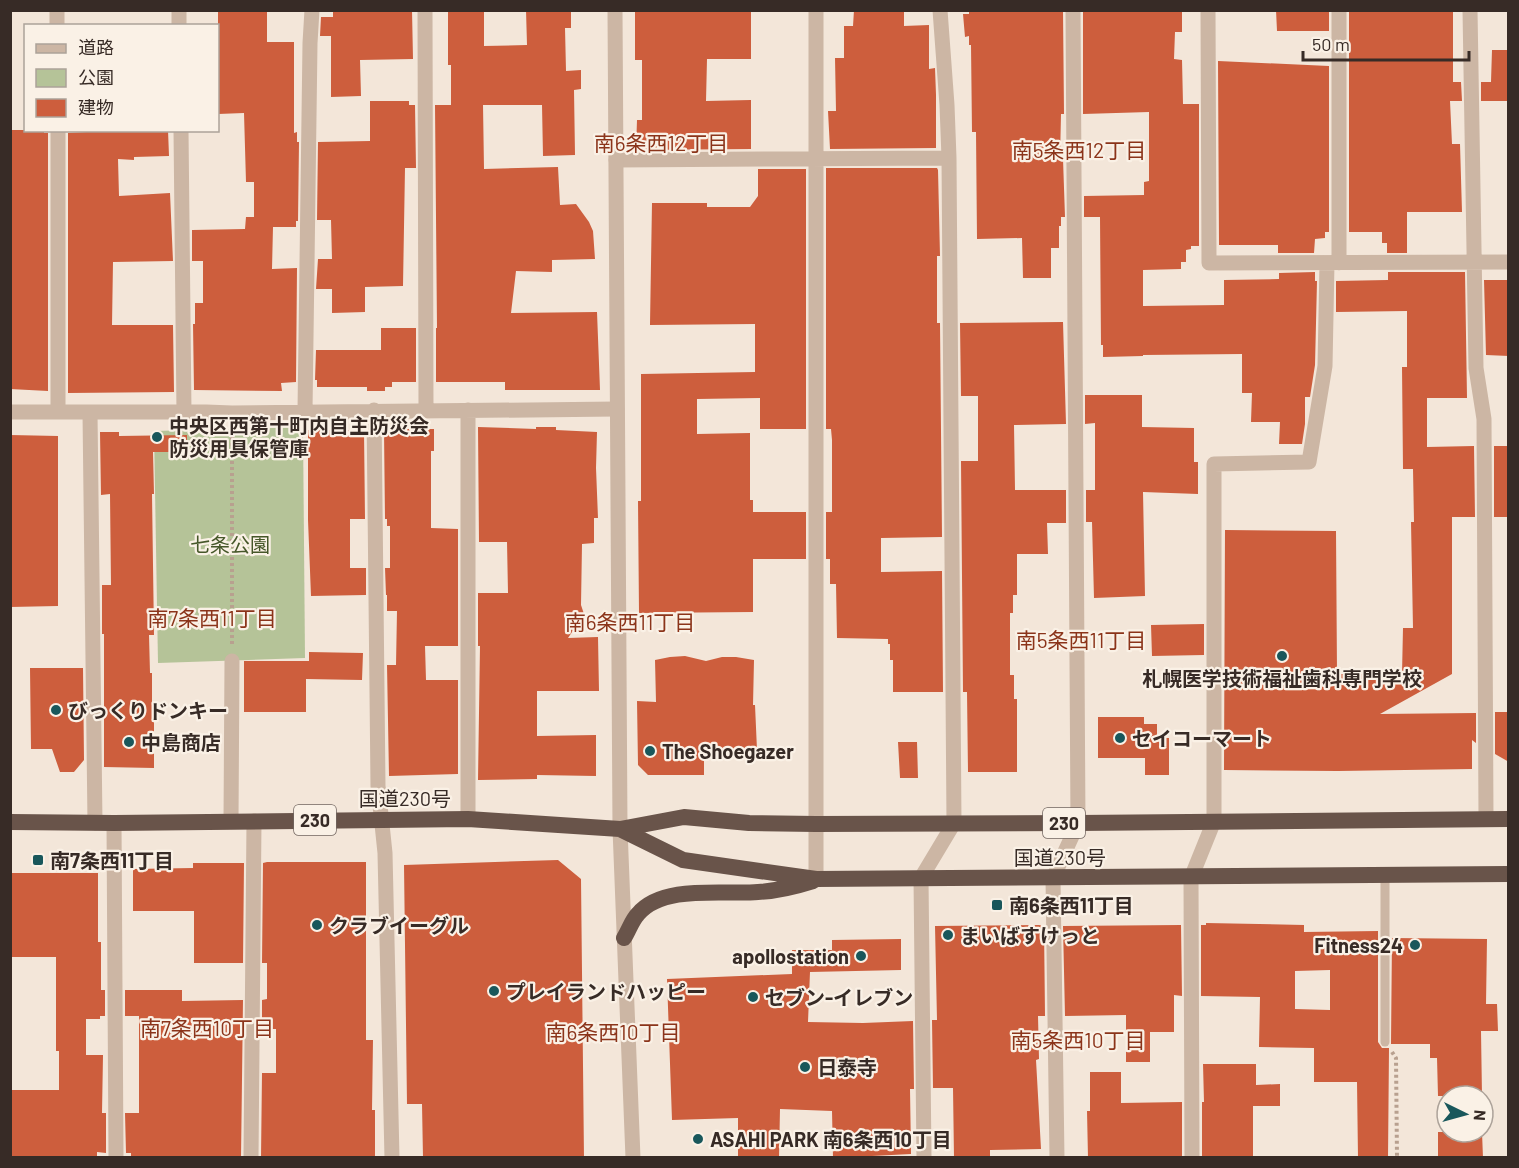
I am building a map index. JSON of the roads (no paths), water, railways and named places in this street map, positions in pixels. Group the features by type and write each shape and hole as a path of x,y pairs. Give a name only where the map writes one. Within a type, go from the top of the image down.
{"highway":[{"name":"国道230号","path":"10,822 114,824 254,820 468,819 620,830 684,818 749,823 816,824 1078,824 1509,819"},
{"name":"国道230号","path":"620,830 683,860 816,879 1509,874"},
{"path":"624,938 639,913 659,899 682,894 787,889 816,879"}],"street":[{"path":"305,411 312,10"},
{"path":"425,10 426,410"},
{"path":"615,10 620,830 633,1158"},
{"path":"816,10 816,879"},
{"path":"924,1158 921,878 954,824 949,158 940,10"},
{"path":"1057,1158 1053,878 1078,824 1073,10"},
{"path":"1208,10 1209,263 1509,262"},
{"path":"1192,1158 1191,878 1214,821 1214,464 1309,462 1325,366 1333,263 1339,10"},
{"path":"1470,10 1476,368 1484,419 1486,819"},
{"path":"58,132 58,412"},
{"path":"181,132 184,412"},
{"path":"616,160 949,158"},
{"path":"10,412 232,414 305,411 618,409"},
{"path":"468,410 468,819"},
{"path":"375,411 378,786 385,853 392,1158"},
{"path":"90,413 95,824"},
{"path":"231,661 231,821"},
{"path":"250,1158 254,820"},
{"path":"114,824 116,1158"}],"lane":[{"path":"1385,876 1385,1042"}],"place":[{"name":"中央区西第十町内自主防災会 防災用具保管庫","path":"157,437"},
{"name":"札幌医学技術福祉歯科専門学校","path":"1282,656"},
{"name":"びっくりドンキー","path":"56,710"},
{"name":"セイコーマート","path":"1120,738"},
{"name":"中島商店","path":"129,742"},
{"name":"The Shoegazer","path":"650,751"},
{"name":"南7条西11丁目","path":"38,860"},
{"name":"南6条西11丁目","path":"997,905"},
{"name":"クラブイーグル","path":"317,925"},
{"name":"まいばすけっと","path":"948,935"},
{"name":"Fitness24","path":"1415,945"},
{"name":"apollostation","path":"861,956"},
{"name":"プレイランドハッピー","path":"494,991"},
{"name":"セブン-イレブン","path":"753,997"},
{"name":"日泰寺","path":"805,1067"},
{"name":"ASAHI PARK 南6条西10丁目","path":"698,1139"}],"district":[{"name":"南6条西12丁目","path":"661,142"},
{"name":"南5条西12丁目","path":"1079,149"},
{"name":"南7条西11丁目","path":"212,617"},
{"name":"南6条西11丁目","path":"630,621"},
{"name":"南5条西11丁目","path":"1081,639"},
{"name":"南7条西10丁目","path":"207,1027"},
{"name":"南6条西10丁目","path":"613,1031"},
{"name":"南5条西10丁目","path":"1078,1039"}],"park label":[{"name":"七条公園","path":"230,544"}]}
